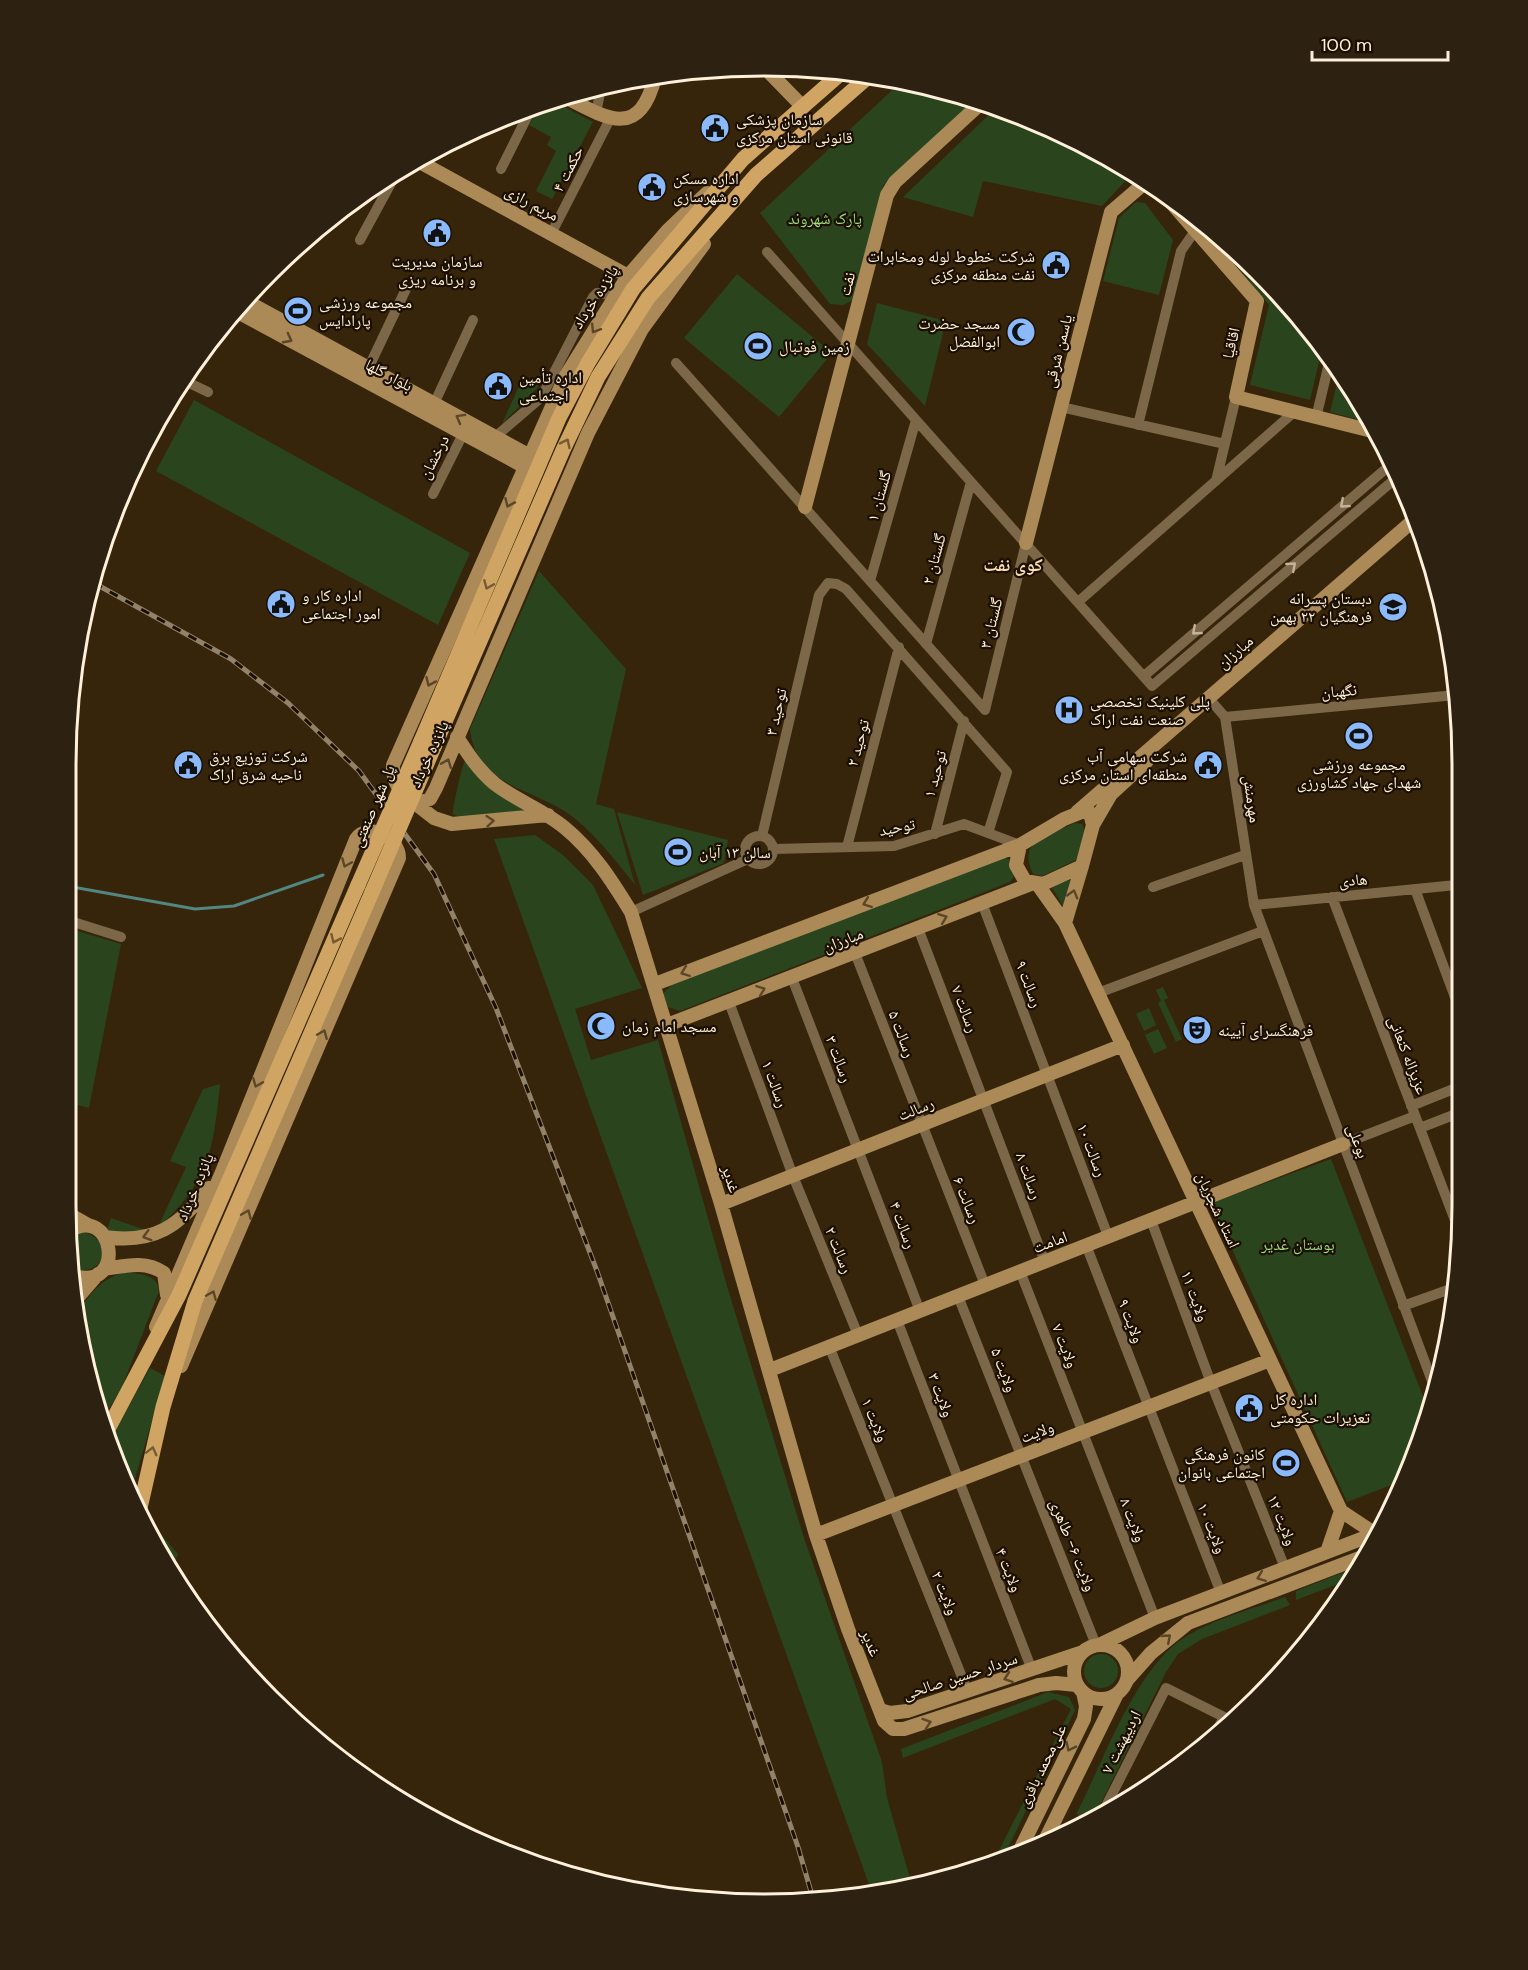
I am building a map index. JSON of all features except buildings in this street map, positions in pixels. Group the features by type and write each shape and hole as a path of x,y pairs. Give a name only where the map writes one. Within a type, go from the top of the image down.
{"main road":[{"name":"پانزده خرداد","path":"428,744 559,418 588,363 633,289 743,159 833,80"},
{"name":"پانزده خرداد","path":"428,744 562,450 598,377 648,298 756,175 861,83"},
{"name":"پل شهر صنعتی","path":"365,889 428,744"},
{"name":"پانزده خرداد","path":"112,1423 179,1295 365,889"},
{"name":"پانزده خرداد","path":"142,1499 164,1407 195,1301 365,889"}],"street":[{"path":"773,76 803,107"},
{"path":"576,103 610,119 632,117 642,110 651,86"},
{"path":"596,113 599,97"},
{"name":"نفت","path":"805,507 886,195 895,182 974,110"},
{"name":"حکمت ۴","path":"552,232 610,119"},
{"path":"501,169 526,120"},
{"name":"پانزده خرداد","path":"743,159 668,230 628,276 565,377 393,765 394,782 398,789 416,804 430,799 588,433 642,329 664,296 756,175"},
{"name":"مریم رازی","path":"426,165 552,232 628,276"},
{"path":"360,240 389,188"},
{"name":"یاسمن شرقی","path":"1026,543 1111,212 1139,188"},
{"name":"اقاقیا","path":"1192,226 1257,301 1236,397"},
{"path":"1138,424 1181,250 1196,231"},
{"path":"767,252 1152,686 1391,483"},
{"path":"365,373 406,289"},
{"path":"540,398 593,297 600,292 616,296"},
{"name":"بلوار گلها","path":"253,305 463,434 528,462"},
{"name":"بلوار گلها","path":"244,315 434,404 495,437 528,462"},
{"path":"434,404 473,320"},
{"path":"676,363 926,644"},
{"path":"1316,418 1327,370"},
{"path":"495,437 565,377"},
{"path":"191,384 208,392"},
{"path":"1216,481 1236,397 1364,429"},
{"path":"1061,407 1225,444"},
{"path":"1078,602 1294,412"},
{"name":"گلستان ۱","path":"870,581 916,420"},
{"name":"درخشان","path":"433,494 463,434"},
{"path":"1144,676 1385,469"},
{"name":"گلستان ۲","path":"926,644 971,482"},
{"name":"مبارزان","path":"655,984 1020,845 1077,812 1408,525"},
{"name":"مبارزان","path":"1065,923 1093,825 1111,794 1212,702 1411,533"},
{"name":"گلستان ۳","path":"926,644 985,710 1026,543"},
{"name":"توحید ۳","path":"762,836 819,595 828,583 837,584 846,589 899,647"},
{"path":"899,647 1007,772 988,833"},
{"name":"توحید ۲","path":"847,847 899,647"},
{"name":"نگهبان","path":"1225,717 1448,696"},
{"path":"1212,702 1225,717"},
{"name":"مهرمنش","path":"1225,717 1254,904"},
{"name":"توحید ۱","path":"935,834 964,721"},
{"name":"غدیر","path":"458,737 490,780 548,815 587,849 631,912 721,1204 816,1536 848,1629 880,1710"},
{"path":"416,804 434,818 452,824 548,815"},
{"path":"1077,812 1090,813 1093,825"},
{"name":"توحید","path":"773,849 894,846 964,824 1020,845"},
{"name":"پانزده خرداد","path":"130,1392 166,1300 222,1172 356,839 363,832 370,831 390,838 399,850 399,858 164,1407"},
{"path":"762,836 770,841 773,849 771,857 764,863 756,864 748,859 745,851 747,843 753,837 762,836"},
{"name":"استاد شجریان","path":"1020,845 1016,865 1025,881 1035,884 1065,923 1341,1511"},
{"path":"1153,887 1245,855"},
{"path":"631,912 748,859"},
{"name":"مبارزان","path":"667,1025 1082,866"},
{"name":"هادی","path":"1254,904 1452,885"},
{"path":"1414,889 1452,989"},
{"name":"عزیزاله کنعانی","path":"1332,897 1452,1212"},
{"name":"رسالت ۹","path":"982,903 1048,1075"},
{"name":"بوعلی","path":"1254,904 1430,1375"},
{"path":"76,923 121,937"},
{"name":"رسالت ۷","path":"918,928 984,1100"},
{"path":"1098,993 1263,931"},
{"name":"رسالت ۵","path":"855,953 920,1125"},
{"name":"رسالت ۳","path":"792,978 857,1150"},
{"name":"رسالت ۱","path":"729,1002 792,1176"},
{"name":"رسالت","path":"721,1204 1123,1045"},
{"name":"رسالت ۱۰","path":"1048,1075 1108,1236"},
{"path":"1343,1144 1452,1090"},
{"name":"رسالت ۸","path":"984,1100 1044,1262"},
{"path":"1420,1128 1452,1116"},
{"name":"رسالت ۶","path":"920,1125 985,1285"},
{"name":"امامت","path":"770,1370 1343,1144"},
{"name":"رسالت ۴","path":"857,1150 920,1311"},
{"path":"77,1218 105,1237 148,1238 177,1222 196,1204 222,1172"},
{"name":"رسالت ۲","path":"792,1176 858,1335"},
{"name":"ولایت ۱۱","path":"1151,1220 1211,1383"},
{"path":"77,1228 92,1227"},
{"path":"82,1293 101,1271 110,1253 105,1237"},
{"name":"ولایت ۹","path":"1086,1245 1148,1407"},
{"path":"80,1277 90,1278 101,1271 140,1264 154,1266 164,1273 167,1285 166,1300"},
{"name":"ولایت ۷","path":"1020,1271 1083,1432"},
{"path":"1404,1306 1446,1290"},
{"name":"ولایت ۵","path":"958,1296 1021,1456"},
{"name":"ولایت ۳","path":"897,1320 958,1481"},
{"name":"ولایت ۱","path":"829,1347 894,1506"},
{"name":"ولایت","path":"816,1536 1270,1360"},
{"name":"ولایت ۱۲","path":"1211,1383 1285,1568"},
{"name":"ولایت ۱۰","path":"1148,1407 1221,1593"},
{"name":"ولایت ۸","path":"1083,1432 1155,1618"},
{"name":"ولایت ۶- طاهری","path":"1021,1456 1098,1645"},
{"name":"ولایت ۴","path":"958,1481 1032,1670"},
{"name":"ولایت ۲","path":"894,1506 968,1692"},
{"path":"1327,1552 1341,1511 1370,1530"},
{"path":"1117,1694 1100,1699 1080,1689 1075,1664 1083,1652 1155,1618 1367,1536"},
{"path":"1037,1815 1060,1826 1117,1694 1151,1653 1188,1623 1353,1561"},
{"path":"1098,1645 1108,1645 1123,1655 1127,1663 1127,1680"},
{"name":"سردار حسین صالحی","path":"880,1710 901,1713 1083,1652"},
{"name":"سردار حسین صالحی","path":"880,1710 890,1727 904,1729 1039,1685 1056,1683 1080,1689"},
{"name":"اردیبهشت ۷","path":"1109,1800 1166,1688 1224,1717"},
{"name":"علی‌محمد باقری","path":"1023,1843 1084,1719 1086,1706 1080,1689"}],"green space":[{"name":"پارک شهروند","path":"893,89 967,108 883,186 853,300 843,305 830,304 760,213"},
{"path":"564,107 593,122 552,199 536,191 556,151 547,145 551,137 529,125 533,117"},
{"path":"989,115 1068,147 1126,180 1102,206 983,181 973,217 903,197"},
{"path":"1136,202 1145,203 1173,240 1159,295 1103,281 1119,218"},
{"path":"1236,265 1281,311 1320,359 1310,400 1250,385 1269,305"},
{"name":"زمین فوتبال","path":"737,274 832,353 779,417 684,338"},
{"path":"877,303 946,321 925,406 867,344"},
{"path":"523,377 539,386 502,424"},
{"path":"1337,384 1359,420 1330,412"},
{"path":"194,400 470,553 438,625 156,471"},
{"path":"539,571 626,669 596,804 614,809 635,885 582,824 558,807 495,775 483,764 475,749 470,729"},
{"path":"465,761 532,810 459,817 453,814"},
{"name":"سالن ۱۳ آبان","path":"617,812 728,840 724,863 643,895"},
{"path":"1075,823 1082,824 1085,831 1076,860 1042,876 1033,874 1029,862 1032,846 1046,835"},
{"path":"535,835 563,855 593,885 642,988 575,1009 591,1060 658,1040 727,1286 804,1538 882,1762 887,1798 910,1877 869,1885 494,839"},
{"path":"1000,857 1009,859 1014,876 1010,882 680,1011 668,1007 663,994 672,984"},
{"path":"1071,877 1063,906 1052,888"},
{"path":"76,931 121,944 89,1108 76,1105"},
{"path":"1163,987 1168,998 1164,1000 1182,1039 1176,1042 1158,1003 1161,1001 1156,990"},
{"path":"1149,1008 1156,1025 1144,1031 1136,1014"},
{"path":"1158,1029 1167,1048 1154,1054 1145,1035"},
{"path":"220,1084 215,1129 205,1164 188,1196 157,1229 186,1167 170,1161 203,1089"},
{"name":"بوستان غدیر","path":"1331,1159 1424,1398 1392,1485 1347,1502 1211,1203"},
{"path":"111,1218 151,1232 133,1238 107,1230"},
{"path":"84,1232 94,1236 100,1242 103,1256 100,1263 94,1267 80,1270 77,1234"},
{"path":"122,1273 145,1275 155,1281 159,1291 122,1387 108,1411 100,1384 84,1305 97,1287"},
{"path":"150,1368 165,1376 134,1481 115,1431"},
{"path":"159,1532 178,1554 176,1561"},
{"path":"1346,1571 1339,1584 1296,1600 1296,1591"},
{"path":"1285,1597 1290,1605 1202,1639 1178,1654 1166,1672 1100,1806 1078,1817 1077,1813 1118,1725 1143,1681 1157,1662 1184,1638 1211,1623"},
{"path":"1101,1654 1113,1659 1118,1671 1113,1683 1101,1688 1089,1683 1084,1671 1089,1659"},
{"path":"1048,1692 1069,1697 1075,1710 1008,1848 998,1852 1071,1709 1055,1699 903,1758 901,1749"}],"waterway":[{"path":"76,888 195,909 234,906 323,875"}],"railway":[{"path":"100,586 231,659 288,703 359,771 434,874 496,1008 597,1271 798,1847 811,1892"}],"place":[{"name":"سازمان پزشکی قانونی استان مرکزی","path":"715,128"},
{"name":"اداره مسکن و شهرسازی","path":"652,187"},
{"name":"سازمان مدیریت و برنامه ریزی","path":"437,233"},
{"name":"شرکت خطوط لوله ومخابرات نفت منطقه مرکزی","path":"1056,265"},
{"name":"مجموعه ورزشی پارادایس","path":"298,311"},
{"name":"مسجد حضرت ابوالفضل","path":"1021,332"},
{"name":"زمین فوتبال","path":"758,346"},
{"name":"اداره تأمین اجتماعی","path":"498,386"},
{"name":"اداره کار و امور اجتماعی","path":"281,604"},
{"name":"دبستان پسرانه فرهنگیان ۲۲ بهمن","path":"1393,607"},
{"name":"پلی کلینیک تخصصی صنعت نفت اراک","path":"1069,710"},
{"name":"مجموعه ورزشی شهدای جهاد کشاورزی","path":"1359,736"},
{"name":"شرکت توزیع برق ناحیه شرق اراک","path":"188,765"},
{"name":"شرکت سهامی آب منطقه‌ای استان مرکزی","path":"1208,765"},
{"name":"سالن ۱۳ آبان","path":"678,852"},
{"name":"مسجد امام زمان","path":"601,1026"},
{"name":"فرهنگسرای آیینه","path":"1197,1030"},
{"name":"اداره کل تعزیرات حکومتی","path":"1249,1408"},
{"name":"کانون فرهنگی اجتماعی بانوان","path":"1286,1463"}],"district":[{"name":"کوی نفت","path":"1013,565"}]}
